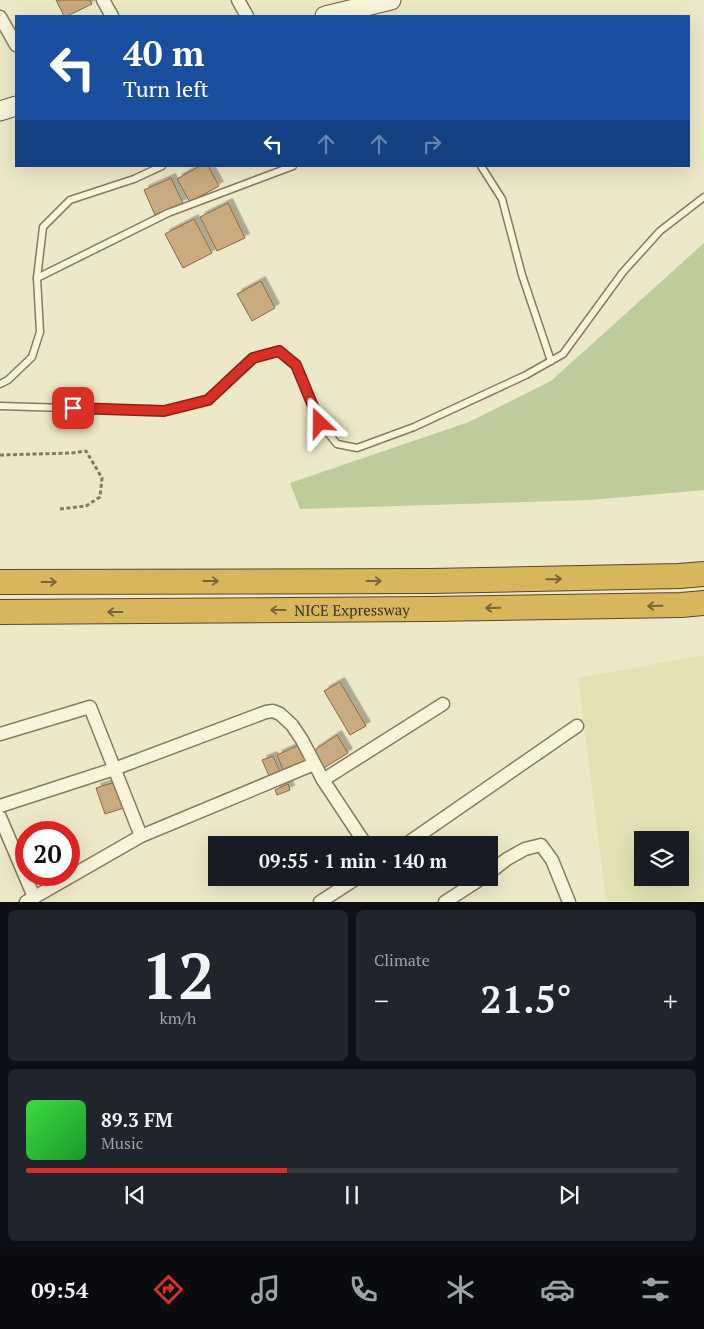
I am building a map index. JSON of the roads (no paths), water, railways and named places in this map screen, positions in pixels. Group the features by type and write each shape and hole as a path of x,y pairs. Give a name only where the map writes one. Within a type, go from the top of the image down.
{"highway":[{"name":"NICE Expressway","path":"0,582 430,581 704,574"},
{"name":"NICE Expressway","path":"0,612 440,609 704,603"}],"street":[{"path":"103,0 111,15"},
{"path":"238,0 246,15"},
{"path":"328,15 382,1"},
{"path":"0,17 15,43"},
{"path":"0,111 15,106"},
{"path":"323,780 443,704"},
{"path":"0,734 90,707 140,836"},
{"path":"0,806 114,769 274,710 292,725 323,780 360,836"},
{"path":"418,836 577,726"},
{"path":"0,817 30,899 140,836 314,764"},
{"path":"498,866 525,849 541,845 552,860 569,902"},
{"path":"320,902 344,886"},
{"path":"445,902 470,886"}],"lane":[{"path":"0,384 8,380 32,357 40,332 37,278 43,227 70,200 134,179 160,167"},
{"path":"37,278 168,213 290,167"},
{"path":"482,167 502,199 522,275 551,361"},
{"path":"0,406 164,411 208,400 253,358 279,351 296,365 320,423 337,444 357,448 414,427 526,375 563,354 623,272 660,231 704,197"}]}
